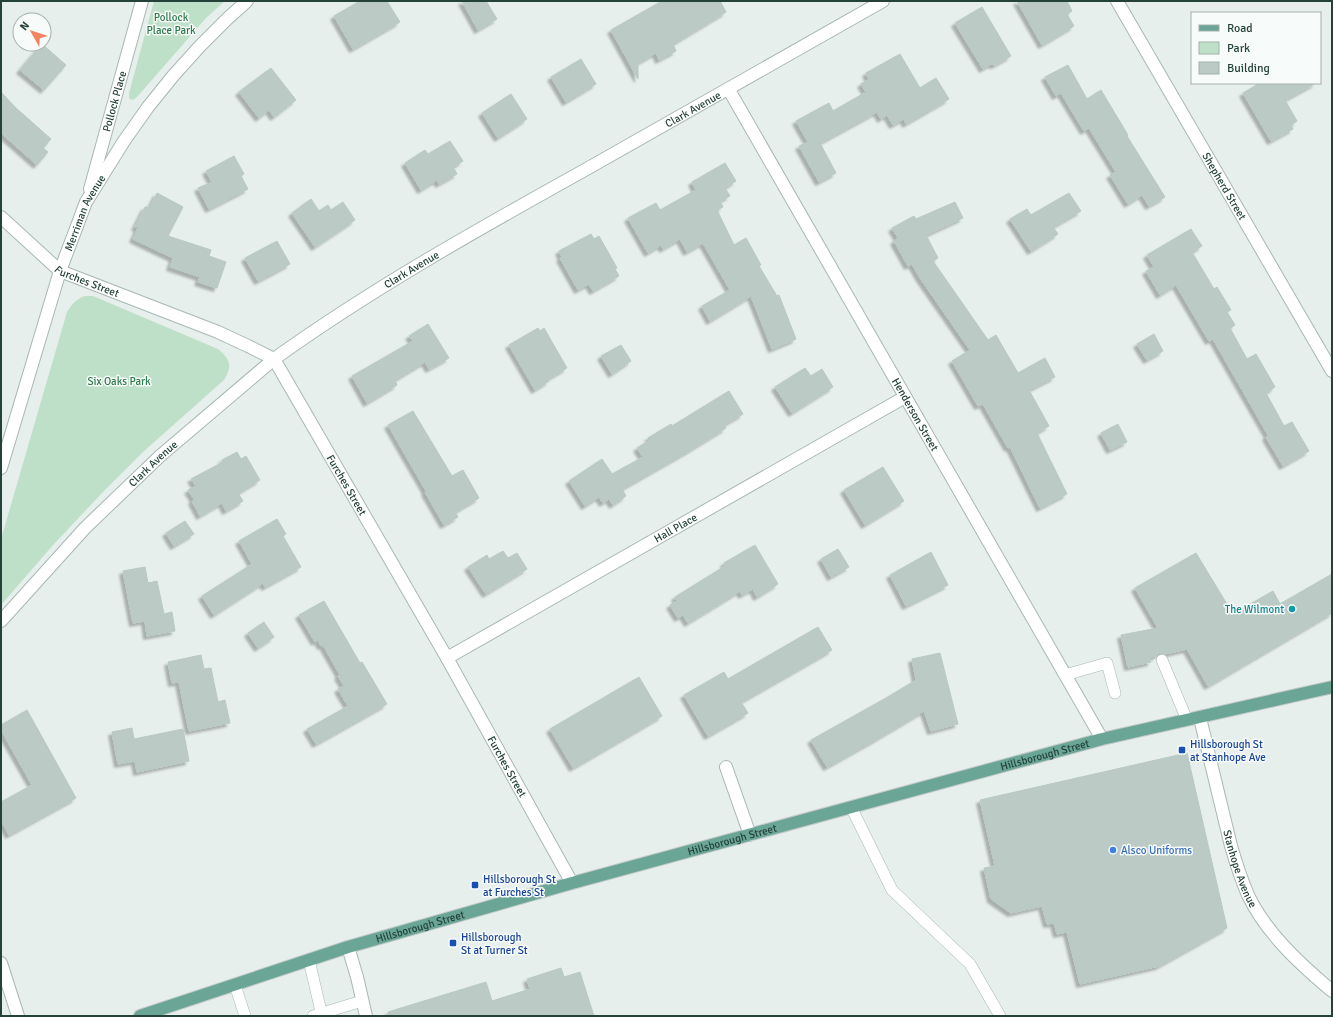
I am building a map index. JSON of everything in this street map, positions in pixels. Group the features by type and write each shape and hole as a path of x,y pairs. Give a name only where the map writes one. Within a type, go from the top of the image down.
{"main road":[{"name":"Hillsborough Street","path":"140,1016 348,947 572,883 1102,739 1332,687"}],"street":[{"name":"Pollock Place","path":"86,202 142,1"},
{"name":"Merriman Avenue","path":"1,468 60,271 86,202 124,140 148,107 200,46 247,1"},
{"name":"Clark Avenue","path":"1,621 85,528 160,456 274,359 363,298 447,248 883,1"},
{"name":"Shepherd Street","path":"1117,1 1332,371"},
{"name":"Henderson Street","path":"728,90 1102,739"},
{"name":"Furches Street","path":"1,217 60,271 218,332 274,359 447,658 572,883"},
{"name":"Hall Place","path":"447,658 905,397"},
{"name":"Stanhope Avenue","path":"1200,718 1231,846 1237,867 1249,897 1271,931 1284,946 1299,962 1332,991"},
{"path":"726,767 750,835"},
{"path":"348,947 366,1016"},
{"path":"1,963 18,1016"}],"lane":[{"path":"1162,660 1187,720"},
{"path":"1065,675 1107,663 1115,693"},
{"path":"851,807 892,890 970,964 1000,1016"},
{"path":"309,960 319,1015 362,1001"},
{"path":"235,985 245,1016"}],"green space":[{"name":"Pollock Place Park","path":"154,1 225,1 206,18 133,100 129,98 129,93"},
{"name":"Six Oaks Park","path":"85,296 93,296 218,349 228,360 229,371 224,380 144,451 102,493 54,544 1,605 1,539 67,312 74,302"}],"building":[{"path":"360,1 387,1 400,22 353,49 334,16"},
{"path":"462,1 486,1 497,19 478,30"},
{"path":"662,1 720,1 726,12 673,44 676,51 659,60 656,53 638,63 638,79 611,30"},
{"path":"1017,1 1067,1 1072,11 1067,14 1074,26 1042,45"},
{"path":"982,7 1011,56 995,65 991,64 983,69 955,23"},
{"path":"35,52 51,52 66,65 44,90 20,70"},
{"path":"900,54 920,88 936,78 949,99 906,124 904,119 893,125 887,115 881,119 877,112 820,143 836,173 819,182 799,146 808,142 796,121 829,103 833,111 866,92 861,84 869,79 866,73"},
{"path":"581,59 596,84 566,102 551,77"},
{"path":"1068,65 1087,99 1101,90 1128,135 1127,136 1165,197 1149,206 1142,195 1128,204 1110,175 1116,172 1089,128 1084,131 1061,93 1056,96 1045,77"},
{"path":"271,68 296,100 274,117 269,110 259,118 239,92"},
{"path":"1258,84 1314,84 1285,100 1297,121 1291,125 1293,129 1271,141 1243,93"},
{"path":"1,92 16,108 51,139 43,148 48,152 37,165 1,133"},
{"path":"511,94 527,119 498,138 482,113"},
{"path":"450,141 463,161 453,167 457,174 439,184 437,180 421,190 405,163 425,150 428,154"},
{"path":"234,156 244,174 241,176 248,189 209,209 198,188 212,182 206,171"},
{"path":"725,163 736,181 725,188 730,196 720,201 723,207 717,210 734,245 746,238 761,265 759,266 777,296 779,295 796,339 772,349 751,296 710,321 702,306 730,290 703,243 687,252 680,239 663,249 661,245 648,253 628,218 656,203 660,210 696,190 692,182"},
{"path":"157,193 183,207 168,236 211,250 209,256 226,262 217,288 198,282 200,277 170,267 173,258 133,239 138,228 135,227 145,207 150,207"},
{"path":"1069,193 1081,211 1053,227 1058,234 1031,251 1010,219 1027,209 1031,215"},
{"path":"311,199 319,211 328,205 331,210 343,202 355,220 315,247 292,213"},
{"path":"955,202 963,218 926,235 938,258 933,261 988,340 996,335 1018,373 1045,358 1055,377 1029,390 1049,426 1037,433 1067,494 1040,508 1010,447 1008,448 983,404 978,406 952,361 970,350 912,264 908,266 894,241 898,238 892,228 914,216 916,219"},
{"path":"1191,229 1202,246 1192,252 1214,289 1217,287 1231,310 1227,312 1235,325 1230,328 1247,359 1256,354 1275,387 1266,393 1284,426 1292,422 1309,451 1283,466 1266,437 1268,435 1213,339 1209,341 1176,285 1160,295 1146,271 1154,267 1147,255"},
{"path":"591,234 594,239 599,236 617,268 615,269 619,276 593,291 589,284 578,290 560,258 562,257 559,251"},
{"path":"277,241 290,264 258,281 245,258"},
{"path":"428,324 449,358 429,369 425,362 395,380 397,385 367,403 352,376 413,341 409,336"},
{"path":"538,328 540,331 544,328 567,368 548,379 549,381 535,390 509,345"},
{"path":"1154,334 1163,351 1147,360 1137,344"},
{"path":"621,345 631,361 612,374 601,356"},
{"path":"805,368 811,376 822,369 833,387 792,413 775,387"},
{"path":"729,391 743,414 724,425 726,428 622,489 626,496 613,505 609,499 603,503 599,497 585,506 569,481 602,459 612,474 643,457 637,448 650,440 648,438 671,424 672,426"},
{"path":"413,411 452,476 463,470 479,498 455,512 458,517 444,525 388,425"},
{"path":"1118,424 1127,442 1110,450 1101,433"},
{"path":"237,452 241,459 246,456 260,480 238,493 243,501 226,511 222,503 200,516 192,501 194,499 188,490 196,486 191,479 223,462 222,460"},
{"path":"883,467 904,501 865,525 844,490"},
{"path":"277,519 286,534 283,536 301,567 265,587 263,583 214,615 202,596 252,564 239,541"},
{"path":"185,521 194,534 174,546 166,533"},
{"path":"755,545 778,584 757,597 753,589 742,595 740,591 688,623 683,615 678,618 670,605 677,601 675,597 725,566 724,563"},
{"path":"838,549 849,567 831,577 821,559"},
{"path":"503,551 508,558 517,553 527,569 486,594 468,567 487,555 489,559"},
{"path":"931,552 948,585 906,606 890,575"},
{"path":"1196,553 1233,614 1273,591 1280,604 1332,574 1332,613 1208,686 1187,649 1165,654 1160,653 1156,656 1150,657 1151,662 1128,667 1121,635 1158,628 1135,588"},
{"path":"145,567 148,583 157,581 164,614 172,612 175,631 147,636 145,621 133,623 123,571"},
{"path":"324,601 360,663 362,662 387,704 316,744 307,729 348,706 338,689 344,686 338,676 340,675 323,645 321,646 318,640 315,642 299,615"},
{"path":"264,622 274,637 258,648 248,633"},
{"path":"818,627 832,650 741,702 748,713 708,736 684,695 724,672 728,679"},
{"path":"940,653 958,724 931,731 924,711 827,767 811,740 916,680 912,659"},
{"path":"201,655 204,669 211,668 218,702 225,700 230,723 189,731 179,682 172,683 168,662"},
{"path":"639,677 662,716 573,768 550,729"},
{"path":"27,710 76,798 9,835 1,820 1,802 32,785 1,730 1,725"},
{"path":"132,728 134,739 183,729 189,761 137,772 135,761 118,764 112,732"},
{"path":"1187,753 1227,928 1159,966 1080,984 1067,932 1057,934 1054,923 1047,924 1042,906 1011,913 991,899 984,868 995,866 980,800"},
{"path":"561,968 564,977 580,972 594,1016 389,1016 388,1012 486,982 492,1001 530,989 527,979"}],"place":[{"name":"The Wilmont","path":"1292,609"},
{"name":"Hillsborough St at Stanhope Ave","path":"1182,750"},
{"name":"Alsco Uniforms","path":"1113,850"},
{"name":"Hillsborough St at Furches St","path":"475,885"},
{"name":"Hillsborough St at Turner St","path":"453,943"}]}
